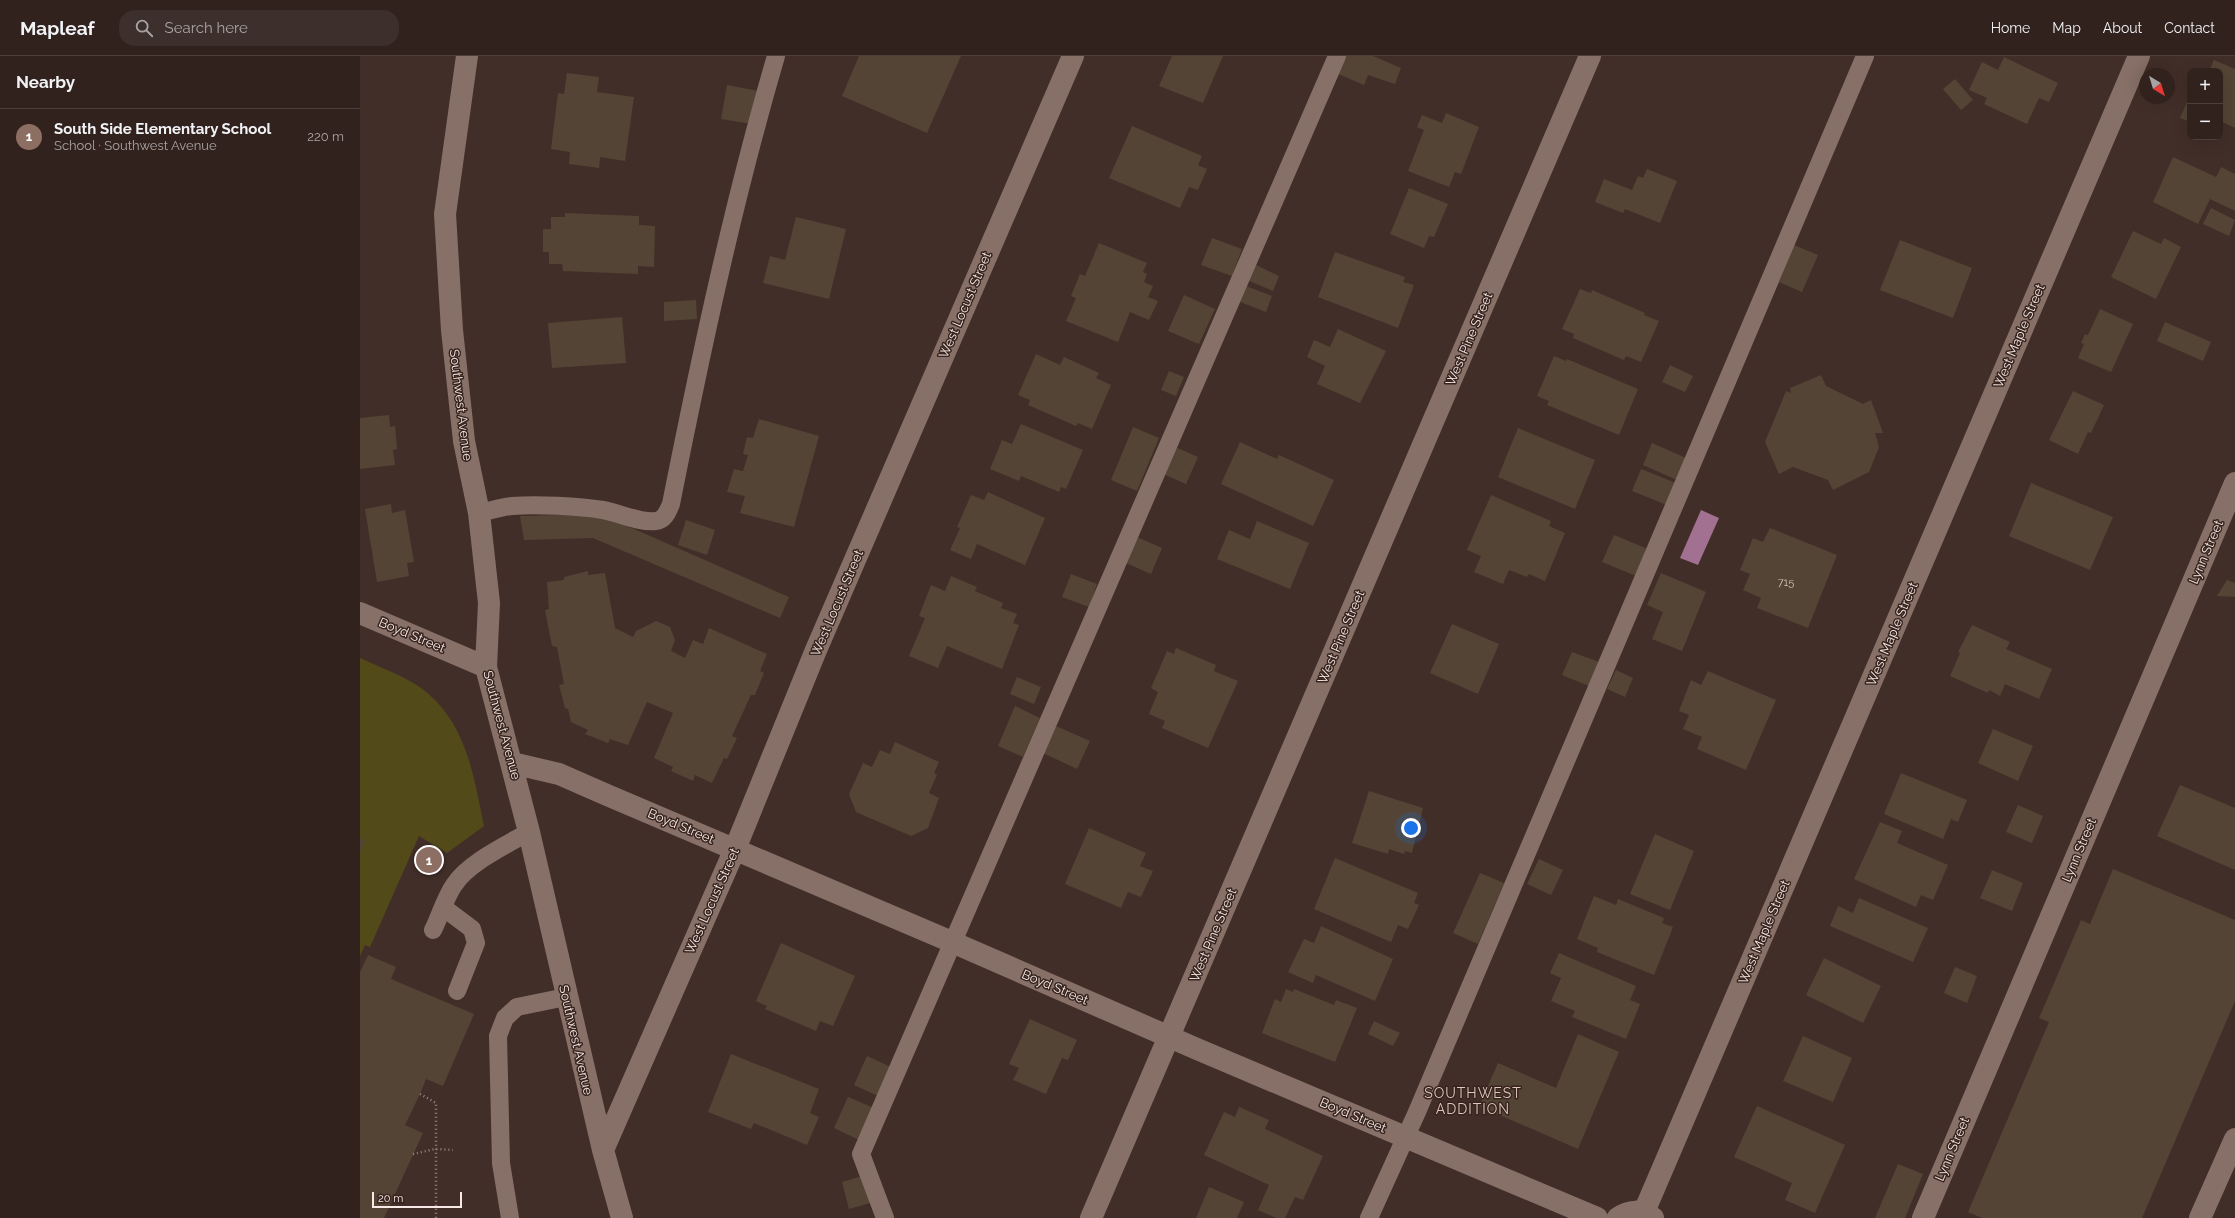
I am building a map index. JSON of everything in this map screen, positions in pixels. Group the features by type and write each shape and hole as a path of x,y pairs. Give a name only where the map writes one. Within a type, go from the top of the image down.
{"street":[{"name":"Southwest Avenue","path":"467,56 445,214 452,330 464,441 479,513 489,603 486,667 512,763 566,997 603,1150 622,1218"},
{"name":"West Locust Street","path":"603,1150 735,849 819,643 1073,56"},
{"name":"West Pine Street","path":"1091,1218 1170,1038 1590,56"},
{"name":"West Maple Street","path":"1648,1215 2139,56"},
{"name":"Lynn Street","path":"1923,1218 2235,483"},
{"name":"Boyd Street","path":"360,613 486,667"},
{"name":"Boyd Street","path":"512,763 559,774 952,942 1170,1038 1597,1218"},
{"path":"2200,1218 2235,1139"},
{"path":"1618,1218 1630,1212 1648,1215"}],"lane":[{"path":"479,513 511,506 583,508 612,511 644,520 657,521 664,518 668,512 671,504 702,350 751,142 776,56"},
{"path":"885,1218 861,1154 1337,56"},
{"path":"1369,1218 1405,1138 1865,56"},
{"path":"433,930 454,884 472,866 496,850 529,832"},
{"path":"444,908 472,929 476,943 457,991"},
{"path":"510,1218 501,1163 498,1036 505,1018 518,1007 566,997"}],"path":[{"path":"420,1094 436,1103 436,1218"},
{"path":"413,1154 435,1149 453,1150"}],"shaded area":[{"path":"1701,510 1719,518 1698,565 1680,558"},
{"path":"360,658 397,674 418,686 434,699 447,714 465,748 476,786 484,826 447,853 419,836 370,947 365,945 360,956"}],"building":[{"path":"859,56 961,56 927,133 842,96"},
{"path":"1172,56 1223,56 1203,103 1159,86"},
{"path":"1344,56 1373,56 1401,68 1395,84 1368,75 1364,85 1336,73"},
{"path":"2004,57 2058,83 2049,102 2039,98 2027,124 1984,104 1987,98 1969,90 1982,62 1998,70"},
{"path":"2214,60 2235,69 2235,128 2223,122 2223,68 2210,68"},
{"path":"567,73 599,77 597,92 634,97 625,161 600,157 599,168 569,164 570,152 551,149 558,93 564,94"},
{"path":"1955,79 1973,100 1961,110 1943,89"},
{"path":"727,85 758,91 752,124 721,119"},
{"path":"2187,102 2187,121 2180,118"},
{"path":"1446,113 1479,127 1461,174 1455,172 1449,187 1408,171 1424,130 1417,127 1422,115 1442,123"},
{"path":"1132,126 1202,156 1198,165 1207,169 1198,190 1189,187 1180,208 1109,178"},
{"path":"2173,157 2216,177 2221,167 2235,174 2235,211 2210,199 2198,224 2153,202"},
{"path":"1647,169 1677,181 1660,223 1625,209 1623,213 1595,202 1604,179 1632,190 1638,176 1643,178"},
{"path":"1409,188 1448,204 1434,237 1429,236 1424,248 1390,234"},
{"path":"2211,208 2235,220 2229,236 2203,224"},
{"path":"565,213 639,216 639,225 655,226 654,267 638,266 638,274 563,271 562,264 549,264 549,252 543,252 543,229 551,229 551,217 565,217"},
{"path":"796,217 846,229 829,299 763,283 770,256 785,260"},
{"path":"2133,231 2161,244 2164,238 2181,247 2156,299 2111,277"},
{"path":"1212,238 1242,249 1232,276 1201,265"},
{"path":"1900,240 1972,268 1953,318 1880,290"},
{"path":"1099,243 1147,263 1143,272 1147,274 1144,282 1153,286 1148,297 1158,301 1149,320 1130,312 1118,342 1066,321 1076,298 1071,296 1080,274 1085,276"},
{"path":"1794,245 1818,255 1802,292 1779,282"},
{"path":"1335,252 1405,277 1403,282 1414,285 1398,328 1318,297"},
{"path":"1254,264 1279,276 1273,291 1247,280"},
{"path":"1246,286 1272,296 1266,312 1240,302"},
{"path":"1580,289 1591,293 1592,290 1645,313 1644,315 1659,321 1641,362 1626,356 1624,360 1573,338 1574,334 1562,329"},
{"path":"1184,295 1215,309 1199,344 1168,331"},
{"path":"696,300 697,319 664,321 664,302"},
{"path":"2100,309 2133,324 2111,372 2078,358 2084,344 2081,343 2085,334 2088,335"},
{"path":"622,317 626,363 552,368 548,323"},
{"path":"2165,322 2211,342 2203,361 2157,341"},
{"path":"1338,329 1386,351 1360,403 1317,384 1325,366 1307,357 1314,340 1330,347"},
{"path":"1036,354 1060,365 1064,357 1099,373 1096,378 1111,385 1092,429 1078,423 1076,426 1028,405 1030,400 1018,395"},
{"path":"1554,356 1566,361 1567,359 1638,389 1619,435 1547,405 1549,401 1537,396"},
{"path":"1670,365 1693,376 1685,392 1662,382"},
{"path":"1169,371 1184,377 1176,396 1161,390"},
{"path":"1821,375 1826,386 1863,404 1871,400 1883,433 1875,433 1879,447 1869,472 1833,490 1828,480 1793,467 1779,474 1765,442 1786,391 1791,393 1790,388"},
{"path":"2073,391 2104,405 2091,433 2088,432 2078,454 2049,440"},
{"path":"389,415 390,427 395,426 397,449 393,450 395,465 360,469 360,418"},
{"path":"759,419 819,436 794,527 740,513 745,496 727,492 734,469 743,471 748,455 743,454 747,437 753,438"},
{"path":"1021,424 1083,450 1066,489 1061,487 1059,492 1021,476 1019,481 990,469 1002,440 1012,444"},
{"path":"1133,427 1159,438 1137,491 1111,480"},
{"path":"1518,428 1595,460 1575,509 1498,477"},
{"path":"1240,442 1277,459 1279,455 1334,480 1313,526 1221,484"},
{"path":"1652,443 1686,458 1677,480 1643,465"},
{"path":"1173,446 1198,457 1186,484 1161,473"},
{"path":"1641,469 1676,483 1667,505 1632,491"},
{"path":"2031,483 2113,517 2090,570 2009,536"},
{"path":"988,492 1045,518 1025,565 977,544 971,559 950,550 960,528 957,527 971,495 984,500"},
{"path":"1491,495 1551,521 1549,526 1565,533 1545,581 1529,574 1527,577 1509,570 1503,584 1474,572 1481,556 1467,550"},
{"path":"391,504 392,513 405,510 414,562 407,563 409,576 377,582 365,509"},
{"path":"600,514 789,597 780,618 593,538 524,540 520,516"},
{"path":"686,520 715,530 707,555 678,545"},
{"path":"1257,521 1309,543 1290,589 1217,559 1229,530 1250,539"},
{"path":"1770,528 1837,555 1808,628 1757,608 1761,598 1743,590 1750,574 1740,570 1753,538 1763,542"},
{"path":"1614,535 1648,549 1636,576 1602,562"},
{"path":"1137,537 1162,548 1151,574 1126,563"},
{"path":"588,571 588,575 605,573 615,628 633,637 636,631 656,621 670,627 675,640 671,651 685,658 693,640 703,644 709,628 767,654 760,671 764,673 755,695 751,695 732,736 737,738 727,759 724,758 712,783 695,775 693,781 671,771 673,767 654,758 673,713 647,702 628,745 610,739 608,743 585,734 588,730 571,722 568,709 565,708 559,685 564,684 557,647 552,646 545,610 549,609 547,582 564,580 564,577"},
{"path":"1661,573 1706,592 1682,651 1652,639 1663,612 1647,605"},
{"path":"1071,574 1097,584 1089,607 1062,597"},
{"path":"951,576 977,587 975,591 1003,603 1001,608 1017,614 1013,623 1019,625 1002,669 947,646 938,668 909,656 925,618 919,616 931,585 945,591"},
{"path":"2227,580 2235,583 2235,597 2217,596"},
{"path":"1452,624 1499,644 1478,694 1430,673"},
{"path":"1972,625 2010,642 2006,649 2052,669 2039,699 2005,684 2000,696 1989,690 1988,693 1950,676 1960,653 1958,652"},
{"path":"1176,648 1216,665 1214,671 1238,681 1208,748 1162,728 1165,721 1149,714 1158,692 1151,688 1167,651 1174,654"},
{"path":"1572,652 1599,662 1589,686 1562,675"},
{"path":"1616,670 1633,678 1625,697 1607,689"},
{"path":"1708,671 1776,700 1746,770 1697,749 1702,737 1683,729 1689,715 1679,711 1691,680 1701,685"},
{"path":"1017,677 1041,687 1034,704 1010,694"},
{"path":"1015,706 1040,718 1023,757 998,746"},
{"path":"1056,726 1090,741 1077,769 1043,753"},
{"path":"1993,729 2033,746 2018,781 1978,763"},
{"path":"895,742 939,762 934,773 937,775 929,793 939,798 928,828 911,836 856,812 849,794 863,763 872,767 880,750 890,754"},
{"path":"1901,773 1967,800 1958,822 1951,819 1943,839 1884,814"},
{"path":"2180,785 2235,808 2235,870 2157,836"},
{"path":"1369,791 1423,808 1412,853 1405,851 1404,854 1389,849 1388,854 1352,843"},
{"path":"2018,805 2043,816 2032,843 2006,832"},
{"path":"1880,822 1902,831 1897,843 1948,865 1933,900 1921,895 1916,907 1854,879"},
{"path":"1089,828 1146,853 1140,866 1153,871 1141,897 1128,892 1121,908 1065,884"},
{"path":"1655,834 1694,851 1670,910 1630,894"},
{"path":"360,838 365,841 360,852"},
{"path":"1335,858 1418,893 1414,903 1419,905 1408,929 1398,925 1391,942 1314,909"},
{"path":"1539,859 1563,870 1551,895 1527,884"},
{"path":"2113,869 2235,920 2235,1001 2142,1218 1982,1218 1968,1212 2049,1022 2039,1018 2081,920 2090,924"},
{"path":"1992,870 2023,883 2012,911 1980,898"},
{"path":"1480,873 1504,883 1478,944 1453,933"},
{"path":"1594,896 1616,905 1618,899 1664,918 1662,923 1673,927 1654,975 1597,952 1598,948 1577,939"},
{"path":"1859,898 1928,928 1913,962 1830,926 1838,906 1853,913"},
{"path":"1321,926 1393,959 1375,1001 1316,975 1313,983 1288,972 1304,939 1314,943"},
{"path":"781,943 855,976 833,1026 820,1021 816,1031 765,1009 767,1006 756,1001"},
{"path":"1559,953 1636,986 1630,1000 1640,1004 1626,1039 1572,1017 1575,1011 1551,1001 1561,978 1550,973"},
{"path":"368,955 396,967 391,979 474,1014 443,1086 426,1079 405,1125 423,1133 384,1218 360,1218 360,972"},
{"path":"1824,958 1881,986 1863,1023 1806,995"},
{"path":"1955,967 1977,976 1967,1003 1944,993"},
{"path":"1286,989 1293,992 1294,989 1334,1005 1336,1000 1357,1008 1335,1062 1262,1033 1275,999 1281,1002"},
{"path":"1030,1019 1077,1040 1068,1060 1062,1058 1046,1094 1013,1080 1019,1068 1009,1064"},
{"path":"1374,1021 1400,1033 1393,1046 1368,1034"},
{"path":"1578,1034 1619,1052 1578,1149 1479,1106 1498,1063 1556,1088"},
{"path":"1803,1036 1852,1058 1833,1102 1783,1081"},
{"path":"731,1054 819,1089 810,1113 819,1117 807,1145 754,1123 751,1129 708,1112"},
{"path":"867,1056 891,1067 878,1096 854,1085"},
{"path":"848,1097 874,1108 859,1140 834,1128"},
{"path":"1757,1106 1845,1145 1815,1213 1785,1200 1792,1183 1734,1157"},
{"path":"1239,1107 1269,1120 1265,1129 1323,1156 1303,1200 1295,1197 1285,1218 1276,1218 1258,1210 1269,1185 1204,1155 1224,1112 1235,1117"},
{"path":"1898,1164 1923,1174 1905,1218 1875,1218"},
{"path":"866,1175 874,1202 849,1209 842,1182"},
{"path":"1209,1187 1244,1202 1237,1218 1196,1218"}],"place":[{"name":"South Side Elementary School","path":"429,860"}],"district":[{"name":"SOUTHWEST ADDITION","path":"1473,1102"}]}
